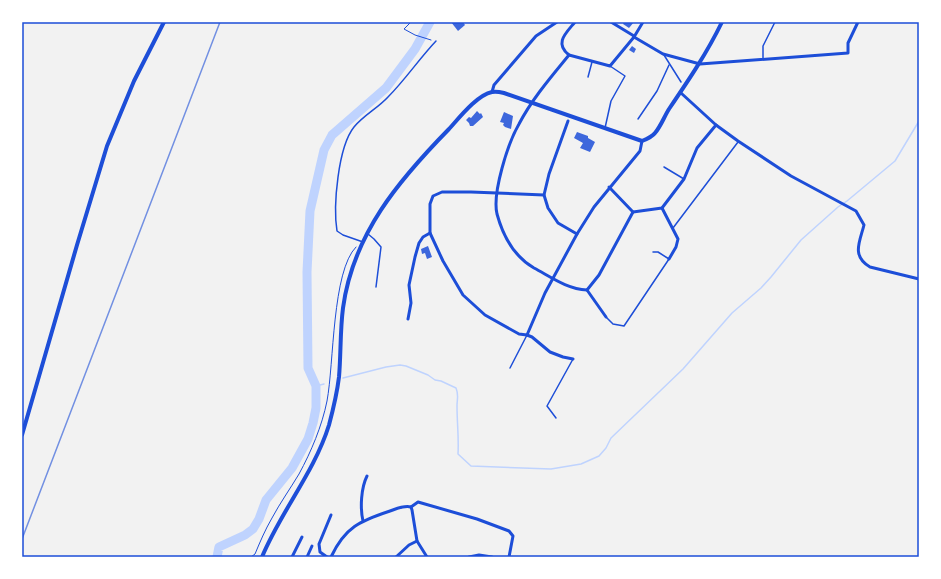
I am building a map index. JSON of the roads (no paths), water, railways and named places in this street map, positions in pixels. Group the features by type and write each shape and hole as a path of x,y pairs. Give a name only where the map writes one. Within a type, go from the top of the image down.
{"main road":[{"path":"22,435 107,146 134,81 164,22"},
{"path":"262,557 272,535 311,468 321,447 329,424 339,378 343,308 349,278 363,242 386,201 426,153 474,103 485,94 492,92 504,93 642,141 656,133 700,64 722,22"}],"street":[{"path":"492,92 494,85 536,36 557,22"},
{"path":"575,22 566,32 562,41 562,48 569,55 610,66 634,36 643,22"},
{"path":"611,22 663,54 700,64 848,53 848,43 858,22"},
{"path":"569,55 531,103 518,125 509,146 498,192 497,214 507,239 515,252 526,263 568,287 578,290 587,290"},
{"path":"681,93 716,125 738,141 791,176 856,211 864,225 858,249 859,257 865,264 870,267 919,279"},
{"path":"568,122 549,174 544,195 548,208 558,222 577,234"},
{"path":"634,212 662,208 684,180 697,148 716,125"},
{"path":"527,335 544,293 577,234 609,187 640,151 642,141"},
{"path":"609,187 634,212"},
{"path":"544,195 498,192 442,192 433,196 430,204 430,233 443,262 464,295 485,315 519,334 527,335 550,352 573,359"},
{"path":"662,208 678,239 676,247 669,259"},
{"path":"587,290 599,275 634,212"},
{"path":"408,319 410,303 409,285 415,257 423,238 430,233"},
{"path":"587,290 606,317"},
{"path":"363,521 362,494 366,476"},
{"path":"331,557 344,537 354,526 363,521 396,509 407,506 411,507 418,502 477,519 508,531 513,536 508,557"},
{"path":"411,507 417,541 426,557"},
{"path":"327,557 320,552 319,544 331,515"},
{"path":"292,557 302,537"},
{"path":"396,557 408,545 417,541"},
{"path":"307,557 312,546"},
{"path":"469,557 480,555 492,557"}],"lane":[{"path":"763,59 763,46 775,22"},
{"path":"363,242 343,235 336,230 336,194 344,145 352,128 388,98 424,53 436,41"},
{"path":"663,54 681,82"},
{"path":"588,77 592,62"},
{"path":"638,119 657,91 670,65"},
{"path":"605,128 611,102 625,76 610,66"},
{"path":"673,228 738,141"},
{"path":"664,167 684,180"},
{"path":"367,233 381,247 376,287"},
{"path":"606,317 613,324 624,326 669,259 658,252 653,252"},
{"path":"510,368 527,335"},
{"path":"556,418 547,406 573,359"}],"waterway":[{"path":"217,557 219,547 245,535 253,529 259,519 266,500 292,468 308,439 313,423 316,408 316,386 308,368 307,272 310,211 324,150 332,135 386,88 415,49 430,22"},
{"path":"343,378 400,365 428,375 435,380 441,381 456,388 458,395 458,454 471,466 551,469 581,464 599,456 606,448 611,438 683,369 732,313 761,288 801,240 838,207 895,161 919,121"},
{"path":"316,386 324,384"}],"railway":[{"path":"22,539 220,22"}]}
